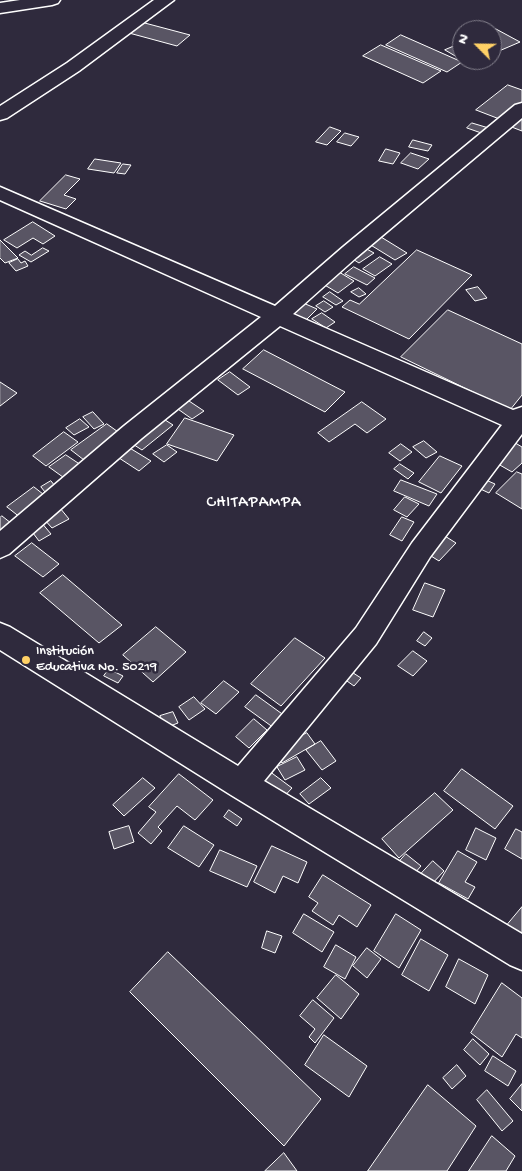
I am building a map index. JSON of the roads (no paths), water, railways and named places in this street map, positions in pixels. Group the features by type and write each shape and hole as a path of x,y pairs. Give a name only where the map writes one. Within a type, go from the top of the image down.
{"street":[{"path":"0,8 52,0"},
{"path":"0,114 73,67 150,9 166,0"},
{"path":"0,547 133,432 276,316 350,252 522,110"},
{"path":"0,193 276,316 520,421 421,550 366,636 242,784"},
{"path":"0,634 242,784 522,953"}],"place":[{"name":"Institución Educativa No. 50219","path":"26,660"}],"district":[{"name":"CHITAPAMPA","path":"254,504"}]}
